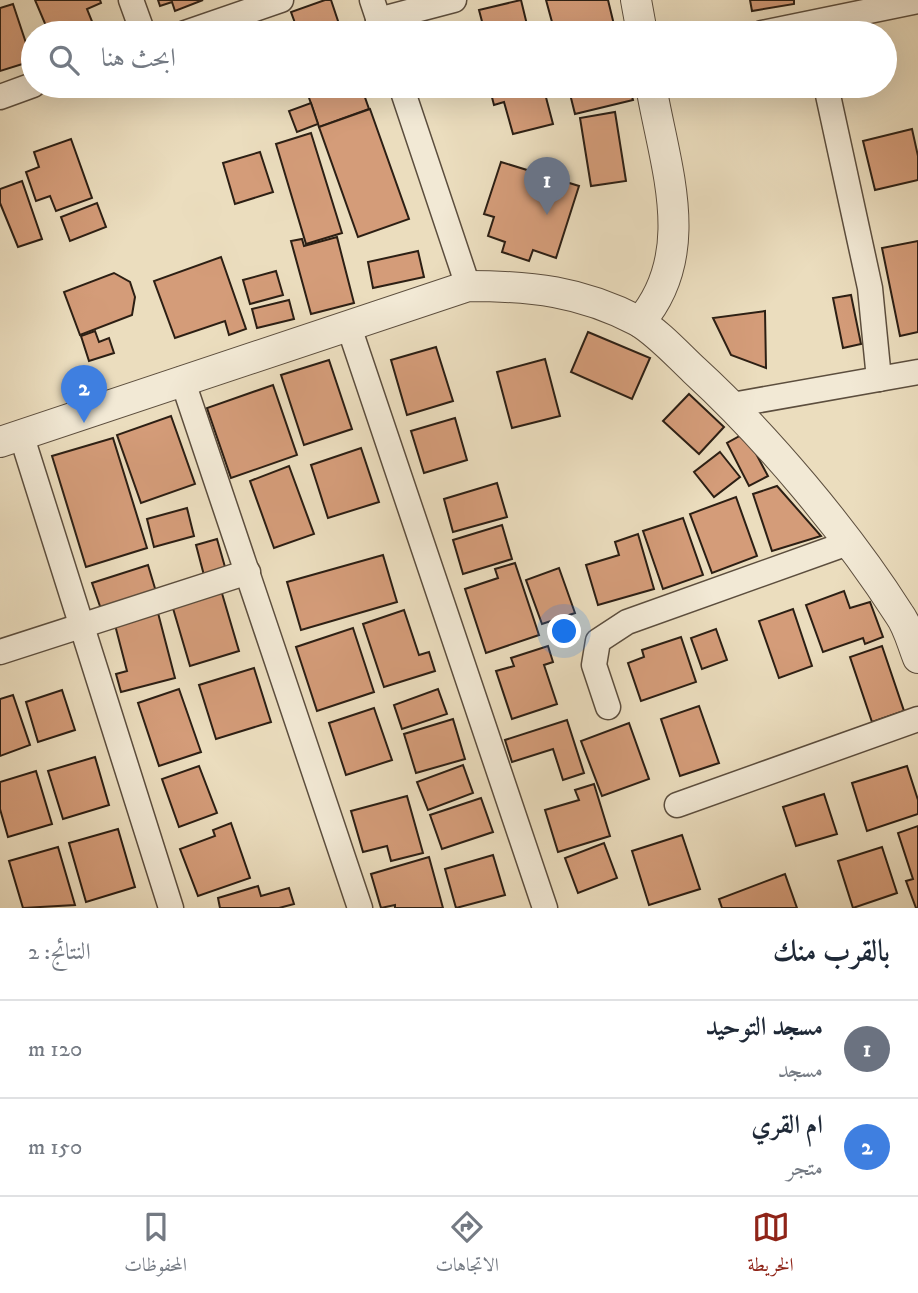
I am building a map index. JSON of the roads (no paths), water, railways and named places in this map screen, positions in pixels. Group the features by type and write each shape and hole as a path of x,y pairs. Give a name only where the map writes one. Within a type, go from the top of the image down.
{"street":[{"path":"131,0 139,21"},
{"path":"220,21 281,0"},
{"path":"378,18 454,0"},
{"path":"636,0 640,21"},
{"path":"832,21 869,6 918,1"},
{"path":"0,97 21,89"},
{"path":"405,98 468,286"},
{"path":"640,323 661,294 668,278 675,239 653,98"},
{"path":"829,98 870,288 880,379"},
{"path":"171,908 80,626 10,438 182,379 468,286 531,286 570,295 640,323 732,405 848,544 901,616 918,658"},
{"path":"348,324 545,908"},
{"path":"732,405 918,372"},
{"path":"182,379 360,908"},
{"path":"608,707 594,665 598,641 627,622 848,544"},
{"path":"0,652 248,572"},
{"path":"677,805 918,719"}],"place":[{"name":"مسجد التوحيد","path":"547,215"},
{"name":"ام القري","path":"84,423"}]}
